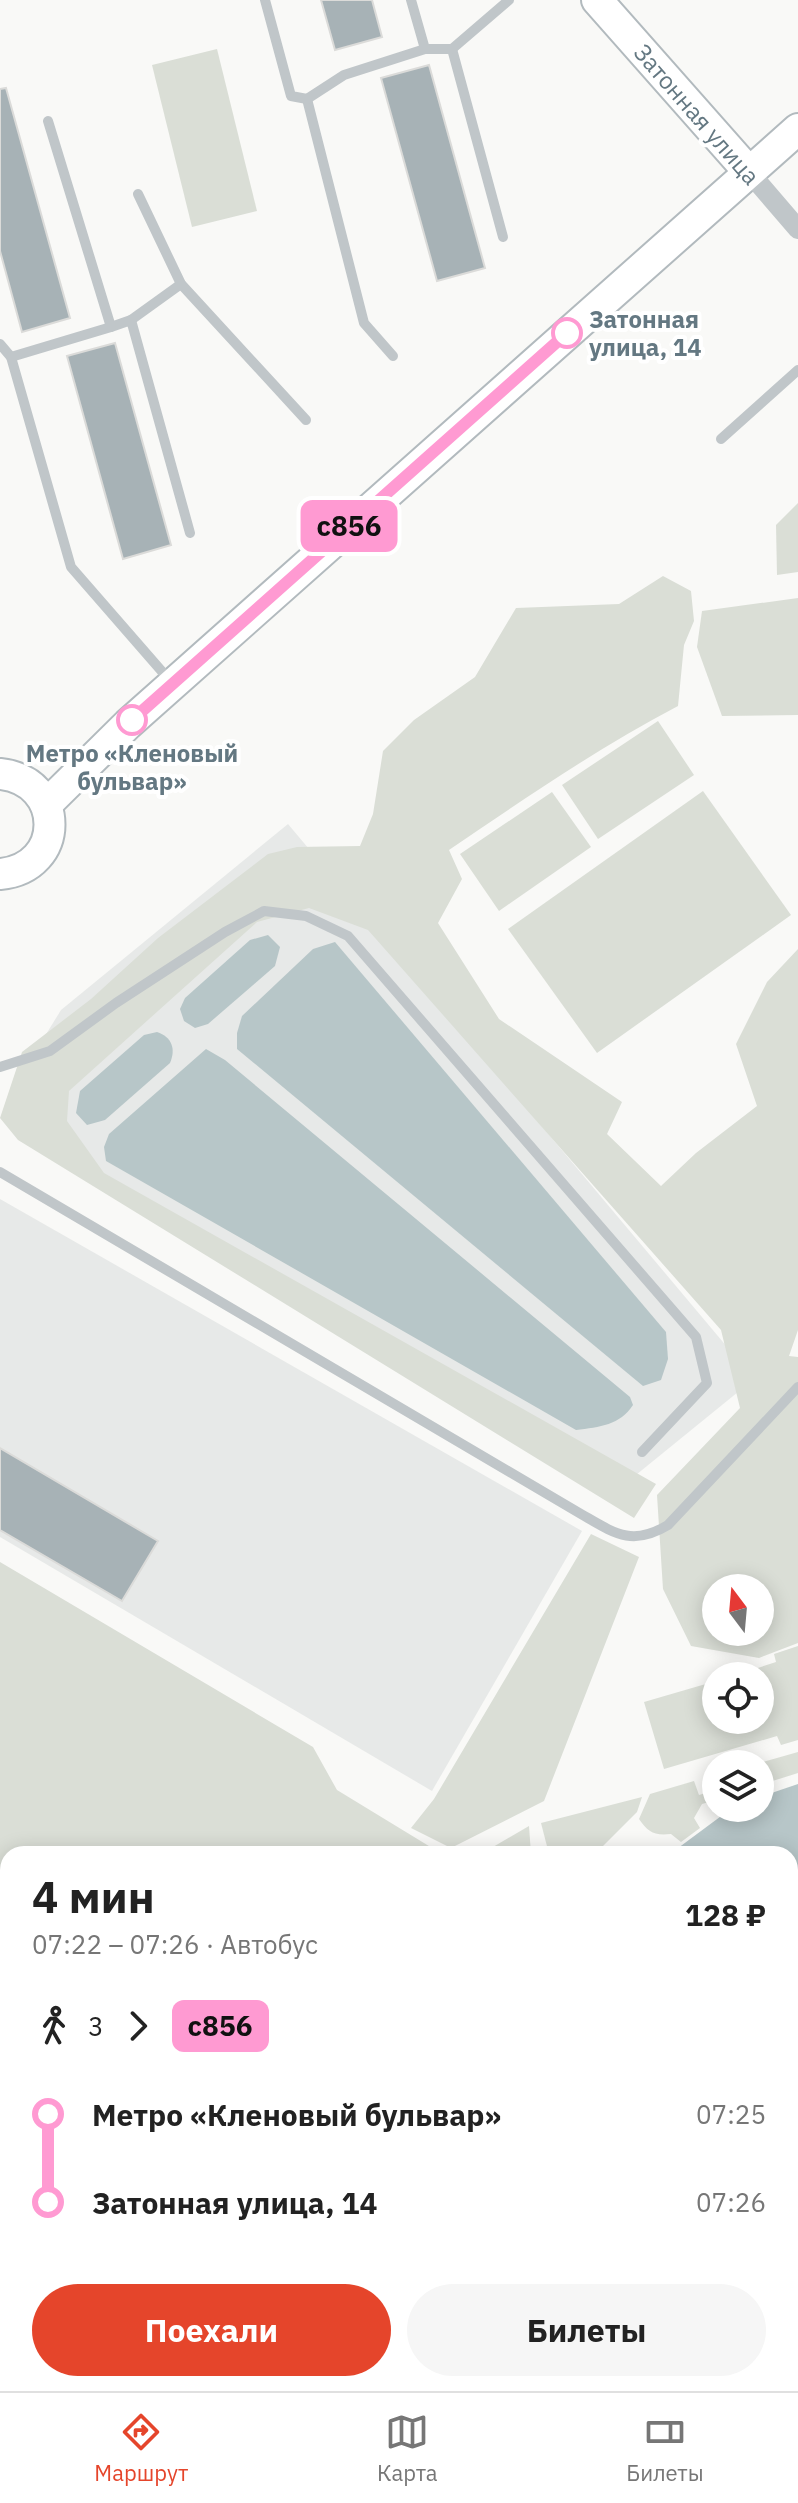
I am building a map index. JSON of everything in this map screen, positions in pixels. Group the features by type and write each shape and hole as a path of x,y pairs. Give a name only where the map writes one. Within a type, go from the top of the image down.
{"street":[{"name":"Затонная улица","path":"597,0 798,229"},
{"path":"46,805 98,752 173,684 798,129"},
{"path":"10,776 98,752"},
{"path":"7,875 37,857 47,839 49,818 46,805 36,790 10,776"}],"lane":[{"path":"265,0 291,96 307,99 344,75 425,49 452,49 509,0"},
{"path":"411,0 425,49"},
{"path":"452,49 503,237"},
{"path":"307,99 364,323 393,356"},
{"path":"48,121 111,327"},
{"path":"138,194 181,284 306,420"},
{"path":"11,357 131,320 181,284"},
{"path":"131,320 190,533"},
{"path":"0,344 11,357 71,567 173,684"},
{"path":"721,439 798,370"},
{"path":"0,1067 50,1051 128,995 225,932 264,911 306,916 348,936 696,1337 707,1383 642,1452"},
{"path":"0,1172 590,1519 624,1536 653,1534 668,1525 798,1387"}],"shaded area":[{"path":"217,49 257,211 192,227 152,65"},
{"path":"798,503 798,572 777,575 776,525"},
{"path":"663,576 691,591 694,621 684,645 678,706 590,757 449,850 462,879 438,923 499,1019 622,1102 607,1134 661,1186 696,1153 757,1106 736,1044 767,982 798,949 798,1330 789,1356 798,1357 798,1643 759,1658 691,1646 663,1589 657,1495 740,1408 721,1330 368,930 309,908 257,922 69,1091 67,1121 104,1173 656,1484 634,1518 18,1140 0,1118 22,1052 91,999 158,938 268,854 297,847 360,846 373,814 383,751 414,720 475,677 516,608 619,604"},
{"path":"798,598 798,715 722,716 697,647 702,611"},
{"path":"658,721 694,775 598,839 562,785"},
{"path":"703,791 791,915 597,1053 508,929"},
{"path":"552,792 591,847 499,911 460,854"},
{"path":"288,824 754,1379 615,1492 22,1135 32,1057 61,1010"},
{"path":"268,935 280,947 275,966 208,1024 195,1028 184,1021 180,1009 185,998 250,940"},
{"path":"335,942 666,1332 668,1359 661,1380 643,1386 237,1049 242,1016 313,949"},
{"path":"157,1032 171,1044 173,1053 170,1063 105,1120 87,1125 76,1113 80,1091 144,1035"},
{"path":"206,1049 225,1060 630,1397 633,1405 628,1412 609,1424 576,1430 106,1161 104,1147 109,1134"},
{"path":"0,1199 582,1531 432,1791 0,1537"},
{"path":"591,1534 639,1557 544,1801 455,1846 447,1846 411,1828 434,1799"},
{"path":"0,1562 313,1747 337,1790 429,1846 0,1846"},
{"path":"798,1646 798,1740 781,1745 777,1736 729,1750 702,1750 702,1758 664,1769 644,1702 702,1685 702,1734 774,1734 774,1654"},
{"path":"798,1752 798,1773 774,1781 774,1759"},
{"path":"694,1781 699,1795 702,1794 702,1804 694,1818 700,1828 681,1842 671,1834 652,1832 639,1819 650,1794"},
{"path":"798,1784 798,1846 681,1846 713,1822 774,1822 774,1792"},
{"path":"642,1797 637,1812 603,1846 547,1846 541,1823"},
{"path":"529,1826 530,1846 495,1846"}],"building":[{"path":"321,0 372,0 382,37 335,50"},
{"path":"429,65 485,268 437,281 381,78"},
{"path":"6,88 70,318 22,332 0,251 0,89"},
{"path":"115,343 171,545 123,559 67,356"},
{"path":"0,1448 158,1541 122,1601 0,1530"}],"bus line":[{"name":"с856","path":"132,720 567,333"}],"place":[{"name":"Затонная улица, 14","path":"567,333"},
{"name":"Метро «Кленовый бульвар»","path":"132,720"}]}
